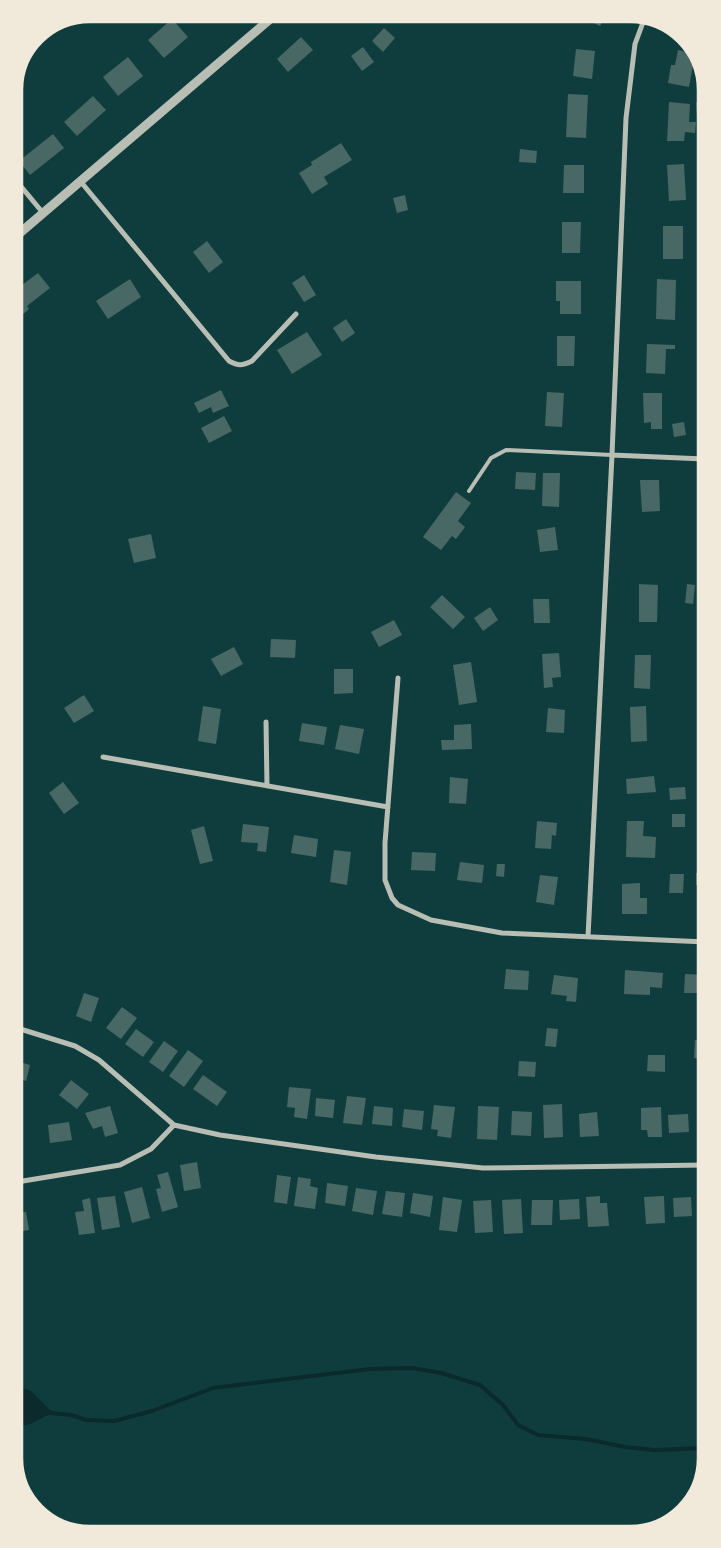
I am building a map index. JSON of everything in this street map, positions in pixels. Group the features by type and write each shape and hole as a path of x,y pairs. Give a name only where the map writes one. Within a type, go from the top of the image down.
{"street":[{"path":"23,230 266,22"},
{"path":"588,937 612,455 626,118 635,44 642,24"},
{"path":"81,182 229,361 237,366 252,361 296,314"},
{"path":"23,189 43,213"},
{"path":"612,455 698,459"},
{"path":"398,678 388,807 385,880 392,898 403,907 431,920 502,933 698,942"},
{"path":"266,722 267,786"},
{"path":"103,757 388,807"},
{"path":"22,1030 75,1046 99,1060 174,1125 220,1135 483,1168 698,1165"},
{"path":"22,1181 120,1165 151,1148 174,1125"}],"lane":[{"path":"469,491 491,458 506,450 612,455"}],"water":[{"path":"22,1388 31,1391 54,1414 22,1425"}],"building":[{"path":"168,22 175,22 188,37 164,58 148,40"},
{"path":"384,28 395,38 383,52 372,41"},
{"path":"301,37 313,50 288,72 277,59"},
{"path":"363,47 374,62 362,71 351,56"},
{"path":"576,49 595,51 592,79 573,76"},
{"path":"678,50 687,52 693,64 689,87 668,83 671,65 675,65"},
{"path":"128,57 143,76 118,96 103,77"},
{"path":"568,94 588,95 586,138 566,137"},
{"path":"93,96 106,110 77,136 64,122"},
{"path":"669,102 690,104 689,122 696,122 695,133 685,132 684,141 667,141"},
{"path":"696,102 698,102 698,116"},
{"path":"53,134 64,148 30,175 23,166 23,158"},
{"path":"341,143 352,160 324,177 328,184 312,194 299,173 312,165 311,162"},
{"path":"520,149 537,151 536,163 519,162"},
{"path":"684,164 686,200 669,201 667,165"},
{"path":"564,165 584,165 584,193 563,193"},
{"path":"405,195 408,210 397,213 393,198"},
{"path":"562,222 581,222 580,253 562,253"},
{"path":"663,226 683,226 683,259 663,259"},
{"path":"207,241 223,262 209,273 193,252"},
{"path":"38,273 50,288 27,306 29,309 23,314 23,284"},
{"path":"304,275 316,295 304,302 292,283"},
{"path":"130,279 141,297 108,319 96,301"},
{"path":"657,279 676,280 675,320 656,319"},
{"path":"556,281 581,281 581,314 560,314 560,301 556,301"},
{"path":"346,319 355,333 342,342 333,328"},
{"path":"307,332 322,355 292,374 277,350"},
{"path":"557,336 575,336 574,366 557,366"},
{"path":"647,344 675,345 675,349 666,349 665,374 646,373"},
{"path":"221,390 229,406 213,413 211,407 199,413 194,403"},
{"path":"547,392 564,393 562,427 545,426"},
{"path":"643,393 662,393 662,429 651,429 651,422 644,423"},
{"path":"224,416 232,431 209,443 201,428"},
{"path":"684,422 686,435 674,437 672,424"},
{"path":"516,472 536,473 535,490 515,489"},
{"path":"543,473 560,473 559,507 542,506"},
{"path":"640,480 659,480 660,511 642,512"},
{"path":"456,492 471,503 458,521 465,527 456,539 452,536 441,550 423,537"},
{"path":"555,527 558,550 540,552 537,530"},
{"path":"151,534 156,558 134,563 128,539"},
{"path":"639,584 658,585 657,622 639,622"},
{"path":"687,584 695,585 693,604 685,603"},
{"path":"442,595 465,617 453,629 430,607"},
{"path":"533,599 549,599 550,623 534,623"},
{"path":"490,607 498,620 483,631 474,618"},
{"path":"394,620 402,635 379,647 371,632"},
{"path":"271,639 296,640 295,658 270,657"},
{"path":"234,647 243,664 221,676 211,659"},
{"path":"559,653 561,677 552,678 553,687 544,688 542,654"},
{"path":"635,655 651,655 650,689 634,688"},
{"path":"471,662 477,702 459,705 453,665"},
{"path":"334,669 353,669 353,693 334,694"},
{"path":"84,695 94,711 74,723 64,708"},
{"path":"203,706 221,709 216,744 198,741"},
{"path":"646,706 647,741 631,742 630,707"},
{"path":"548,708 565,710 564,733 546,732"},
{"path":"302,723 327,727 324,745 299,741"},
{"path":"471,724 472,749 442,750 441,740 454,740 454,725"},
{"path":"340,725 364,729 359,754 335,749"},
{"path":"654,776 656,792 627,794 626,779"},
{"path":"450,777 468,779 466,804 449,803"},
{"path":"63,782 79,803 64,814 49,793"},
{"path":"685,787 686,799 670,800 669,788"},
{"path":"672,814 685,814 685,827 672,827"},
{"path":"537,821 557,823 556,836 552,835 551,849 535,848"},
{"path":"627,821 644,821 643,836 656,837 655,858 626,857"},
{"path":"243,824 269,827 266,852 257,851 258,843 241,842"},
{"path":"204,826 213,861 200,864 191,830"},
{"path":"294,835 318,839 316,857 291,853"},
{"path":"334,850 351,852 347,885 330,882"},
{"path":"412,852 436,853 435,871 411,870"},
{"path":"460,862 484,865 482,883 457,880"},
{"path":"497,864 505,864 504,877 496,876"},
{"path":"696,873 698,873 698,885 696,885"},
{"path":"670,874 684,874 683,893 669,893"},
{"path":"540,875 558,877 554,905 536,902"},
{"path":"640,883 640,898 647,898 647,914 622,914 622,884"},
{"path":"506,969 529,971 528,990 504,989"},
{"path":"625,970 663,973 662,988 650,987 650,995 624,994"},
{"path":"685,974 698,975 698,993 684,993"},
{"path":"554,975 578,978 576,1002 566,1001 567,996 551,994"},
{"path":"84,993 99,998 91,1022 76,1016"},
{"path":"122,1007 137,1018 121,1039 106,1028"},
{"path":"547,1028 558,1029 556,1047 545,1046"},
{"path":"136,1029 154,1042 143,1057 125,1044"},
{"path":"695,1040 698,1040 698,1058 694,1058"},
{"path":"164,1041 178,1051 163,1072 149,1062"},
{"path":"188,1050 203,1061 184,1087 169,1076"},
{"path":"648,1055 665,1055 665,1072 647,1071"},
{"path":"519,1061 536,1062 535,1077 518,1076"},
{"path":"22,1063 30,1065 26,1081 22,1080"},
{"path":"203,1075 227,1092 217,1106 193,1089"},
{"path":"71,1080 89,1094 77,1109 59,1095"},
{"path":"289,1087 311,1089 307,1119 294,1117 295,1108 287,1107"},
{"path":"347,1096 366,1098 362,1125 343,1123"},
{"path":"316,1098 335,1100 333,1118 315,1116"},
{"path":"562,1104 563,1137 544,1138 543,1105"},
{"path":"434,1105 455,1107 451,1138 437,1136 438,1130 431,1129"},
{"path":"110,1106 118,1133 105,1137 102,1126 93,1129 85,1113"},
{"path":"374,1106 393,1108 392,1126 372,1124"},
{"path":"478,1106 499,1107 497,1140 477,1139"},
{"path":"661,1107 662,1137 648,1137 647,1130 641,1130 641,1108"},
{"path":"404,1109 424,1111 422,1130 402,1127"},
{"path":"512,1111 532,1112 531,1136 511,1135"},
{"path":"597,1112 599,1136 580,1137 579,1114"},
{"path":"688,1114 689,1132 669,1133 668,1115"},
{"path":"69,1122 72,1140 50,1143 48,1125"},
{"path":"197,1162 201,1188 184,1191 180,1165"},
{"path":"168,1172 178,1207 162,1212 156,1189 161,1188 157,1175"},
{"path":"277,1175 291,1177 287,1204 274,1202"},
{"path":"298,1177 311,1179 310,1186 318,1188 315,1209 294,1206"},
{"path":"327,1183 348,1186 345,1206 325,1203"},
{"path":"142,1187 150,1218 132,1223 124,1192"},
{"path":"356,1188 377,1191 373,1215 352,1211"},
{"path":"386,1191 405,1193 402,1217 382,1214"},
{"path":"413,1193 433,1196 430,1217 410,1213"},
{"path":"115,1196 120,1227 102,1230 97,1198"},
{"path":"600,1196 600,1203 607,1203 609,1226 588,1227 586,1197"},
{"path":"664,1196 665,1223 646,1224 644,1197"},
{"path":"443,1197 462,1200 457,1232 439,1230"},
{"path":"691,1197 692,1216 674,1217 673,1198"},
{"path":"90,1198 95,1233 79,1235 75,1212 84,1211 82,1200"},
{"path":"521,1199 523,1233 504,1234 502,1200"},
{"path":"579,1199 580,1219 560,1220 559,1200"},
{"path":"491,1200 493,1232 475,1233 473,1201"},
{"path":"532,1200 553,1200 552,1225 531,1225"},
{"path":"22,1212 26,1212 29,1230 22,1231"}],"waterway":[{"path":"51,1413 71,1415 86,1420 114,1421 152,1411 213,1388 370,1369 412,1368 441,1373 480,1385 503,1405 518,1425 538,1435 586,1439 625,1447 654,1450 698,1448"}]}
